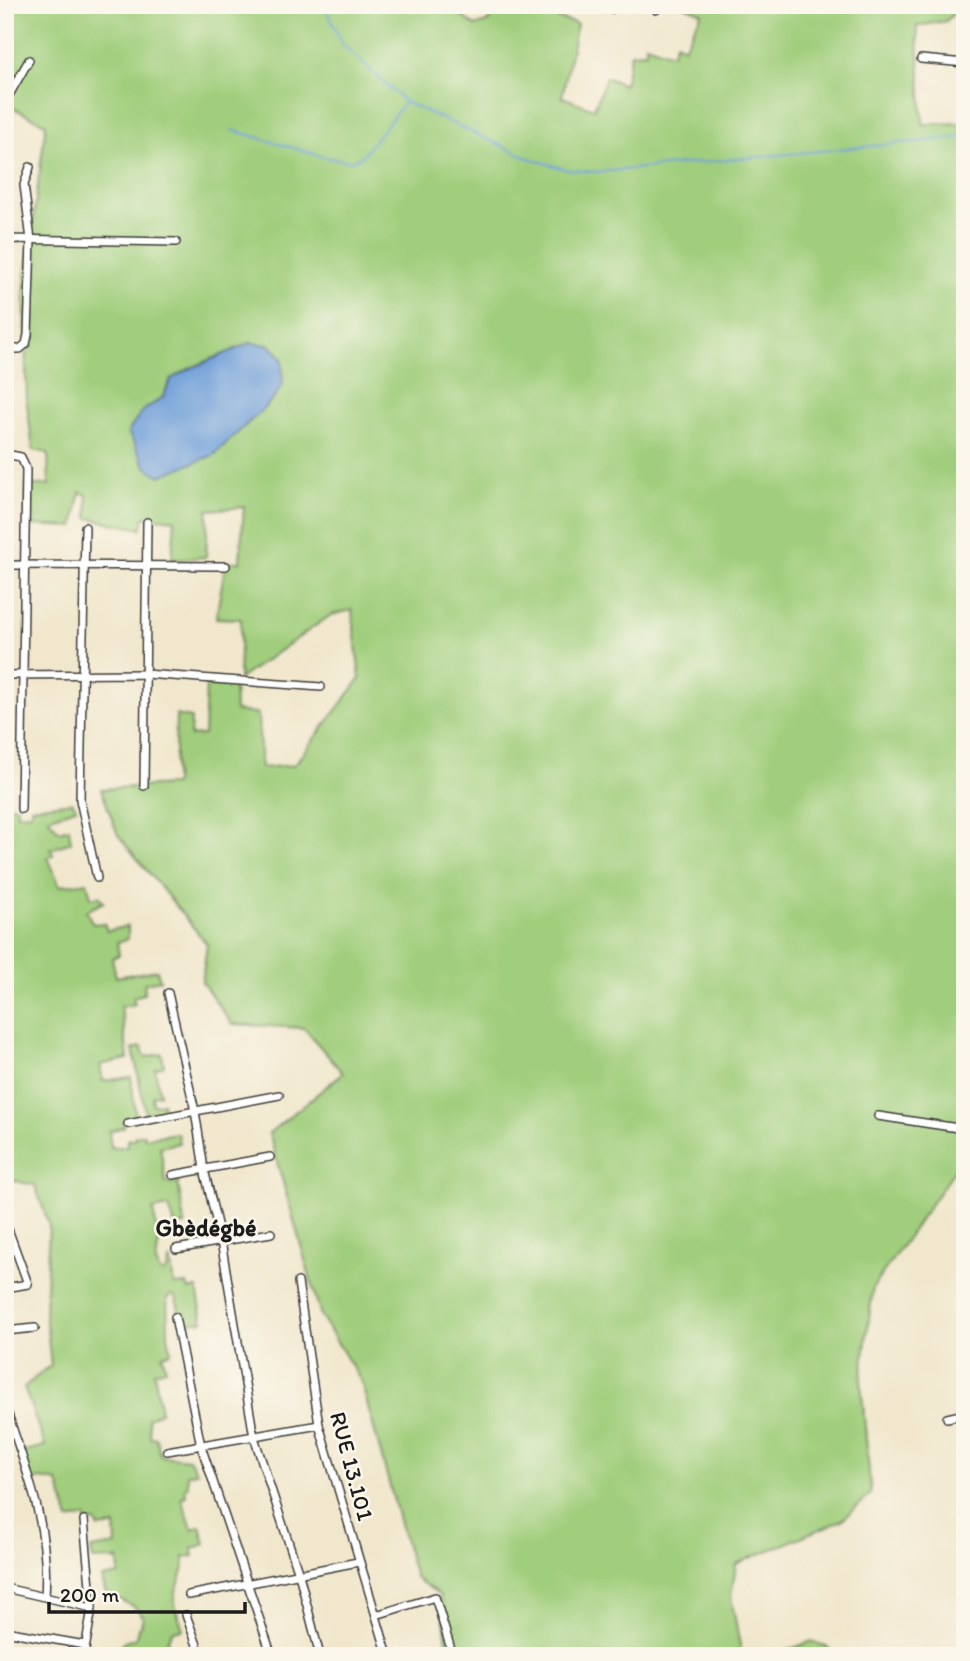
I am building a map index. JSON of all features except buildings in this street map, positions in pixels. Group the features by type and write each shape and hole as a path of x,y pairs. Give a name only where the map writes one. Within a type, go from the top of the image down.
{"street":[{"path":"921,59 965,63"},
{"path":"5,102 29,60"},
{"path":"5,349 20,349 26,344 28,335 31,240 24,185 30,167"},
{"path":"5,239 176,242"},
{"path":"5,454 21,457 26,469 21,809"},
{"path":"144,786 147,522"},
{"path":"85,527 80,800 97,878"},
{"path":"5,565 226,566"},
{"path":"5,675 145,674 321,687"},
{"path":"167,993 195,1111 204,1169 221,1241 254,1437 299,1574 320,1656"},
{"path":"128,1124 279,1095"},
{"path":"878,1116 965,1129"},
{"path":"173,1175 270,1157"},
{"path":"5,1221 28,1284 5,1288"},
{"path":"176,1249 271,1233"},
{"name":"RUE 13.101","path":"298,1282 319,1425 388,1656"},
{"path":"175,1317 201,1446 272,1656"},
{"path":"5,1331 36,1328"},
{"path":"5,1405 42,1528 47,1559 45,1596"},
{"path":"947,1418 965,1414"},
{"path":"167,1451 319,1425"},
{"path":"84,1520 92,1608 84,1656"},
{"path":"189,1595 358,1562"},
{"path":"5,1588 92,1608"},
{"path":"376,1615 435,1597 453,1656"},
{"path":"186,1615 201,1656"},
{"path":"5,1631 85,1645"}],"green space":[{"path":"5,5 448,5 475,26 489,21 488,5 513,5 577,24 562,97 594,109 606,77 624,85 631,53 646,52 646,45 672,54 676,43 684,47 702,13 682,5 916,5 917,11 962,5 946,21 917,26 923,124 965,123 965,1155 873,1287 861,1381 871,1494 842,1520 736,1564 731,1597 742,1656 485,1656 483,1651 447,1642 440,1595 415,1578 361,1381 321,1316 269,1133 343,1073 304,1028 232,1024 202,982 207,944 118,835 101,789 174,785 176,715 191,718 190,736 204,735 206,683 234,685 235,711 258,714 261,768 294,765 360,679 352,610 331,615 239,679 241,619 216,618 226,562 240,562 244,507 208,510 206,557 172,560 175,520 144,517 141,529 88,518 87,495 80,492 74,527 26,525 27,485 49,485 48,453 33,450 27,404 24,291 46,124 5,104","holes":["250,343 234,435 214,455 160,476 141,412 163,397 171,379"]},
{"path":"73,802 76,808 48,818 59,831 69,828 71,842 51,849 53,855 48,858 60,886 87,882 91,898 99,896 104,902 86,911 93,924 104,923 107,931 128,926 128,939 117,942 119,955 112,958 116,977 157,970 160,980 145,983 144,994 133,997 135,1004 121,1007 128,1059 100,1065 103,1081 131,1077 136,1119 123,1121 124,1127 109,1131 111,1148 127,1146 127,1140 135,1139 135,1136 144,1134 145,1138 177,1133 179,1143 160,1147 166,1183 178,1182 185,1225 175,1226 169,1207 153,1210 159,1241 156,1262 163,1273 170,1258 174,1285 187,1284 189,1290 197,1288 203,1321 182,1323 176,1298 172,1295 167,1298 171,1352 162,1355 166,1369 154,1372 161,1412 148,1418 150,1437 156,1438 161,1456 189,1459 197,1472 187,1474 186,1496 181,1497 192,1529 200,1526 205,1544 192,1549 194,1556 184,1557 175,1601 183,1629 172,1631 167,1641 168,1656 122,1656 122,1643 136,1638 143,1617 139,1610 105,1591 102,1578 119,1575 118,1559 93,1560 91,1549 116,1545 115,1526 99,1528 96,1522 87,1522 85,1517 69,1520 58,1482 41,1479 31,1482 24,1451 45,1446 24,1387 51,1365 45,1312 49,1225 35,1185 5,1179 5,806 17,807 17,814 31,813 31,807"},
{"path":"142,1047 145,1057 162,1054 164,1066 155,1069 160,1094 152,1096 153,1105 163,1103 163,1113 146,1116 133,1049"},
{"path":"812,1641 829,1648 835,1656 742,1656 780,1653"}],"water":[{"path":"250,343 270,345 282,358 283,384 275,397 214,455 160,476 146,467 128,432 141,412 163,397 171,379"}],"waterway":[{"path":"324,5 343,45 405,102 529,158 568,170 600,172 965,137"},
{"path":"232,130 324,157 350,161 361,157 405,102"}],"district":[{"name":"Gbèdégbé","path":"206,1227"}]}
